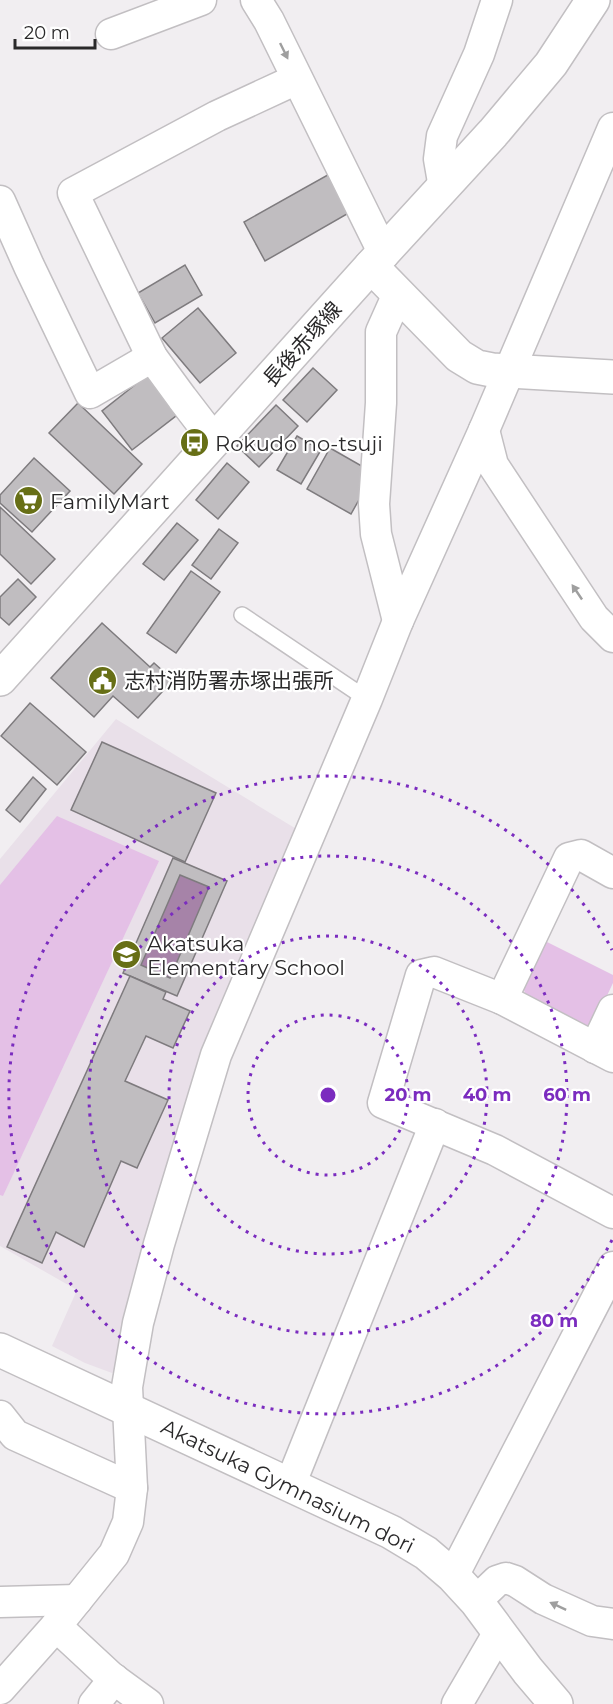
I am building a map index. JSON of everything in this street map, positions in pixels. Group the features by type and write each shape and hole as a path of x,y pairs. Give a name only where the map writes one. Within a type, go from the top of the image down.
{"street":[{"path":"111,34 201,0"},
{"path":"256,0 269,21 297,79 377,260 398,294 468,363 484,369 613,377"},
{"path":"444,188 439,159 442,136 478,54 497,0"},
{"name":"長後赤塚線","path":"0,679 533,88 593,0"},
{"path":"215,441 152,357 73,193 217,116 297,79"},
{"path":"0,1689 56,1626 114,1554 128,1522 132,1488 127,1387 138,1323 159,1244 216,1055 398,621 484,430 613,128"},
{"path":"0,201 90,393 152,357"},
{"path":"398,294 381,332 381,403 374,504 375,534 398,621"},
{"path":"484,430 493,465 607,618"},
{"path":"502,999 569,858 581,855 613,873"},
{"path":"613,1010 604,1052 502,999 434,972 421,975 384,1103 495,1150 613,1213"},
{"path":"290,1485 435,1124"},
{"path":"453,1576 613,1267"},
{"name":"Akatsuka Gymnasium dori","path":"0,1350 391,1532 426,1553 453,1576 476,1601 528,1671 556,1704"},
{"path":"0,1416 15,1435 132,1488"},
{"path":"476,1601 497,1581 506,1578 515,1581 543,1599 592,1621 613,1624"},
{"path":"0,1602 77,1600"},
{"path":"56,1626 114,1679 148,1704"},
{"path":"457,1704 499,1632"},
{"path":"94,1704 114,1679"}],"lane":[{"path":"242,615 367,699"}],"shaded area":[{"name":"Akatsuka Elementary School","path":"116,719 303,833 123,1366 112,1373 85,1363 52,1346 77,1290 0,1246 0,859"},
{"path":"57,816 159,861 3,1196 0,1195 0,885"},
{"path":"180,875 209,887 170,978 141,965"},
{"path":"543,940 613,975 613,983 595,1021 585,1027 526,996 521,981"}],"building":[{"path":"333,172 354,210 265,261 244,222"},
{"path":"185,265 202,295 155,323 138,293"},
{"path":"198,308 236,353 200,383 162,338"},
{"path":"313,368 337,390 307,422 283,400"},
{"path":"150,373 181,412 132,450 102,411"},
{"path":"78,403 142,464 114,494 49,433"},
{"path":"276,405 298,426 259,467 237,446"},
{"path":"297,436 321,450 301,484 277,470"},
{"path":"330,448 374,473 351,514 307,489"},
{"path":"34,458 70,491 32,532 0,503 0,495"},
{"path":"227,463 249,482 218,519 196,500"},
{"path":"0,507 55,559 31,584 0,554"},
{"path":"177,523 198,540 164,580 143,564"},
{"path":"219,529 238,543 211,579 192,565"},
{"path":"191,571 220,592 176,653 147,633"},
{"path":"18,579 36,597 9,625 0,617 0,597"},
{"path":"102,623 150,667 154,663 173,680 138,718 113,696 94,717 51,678"},
{"path":"30,703 86,752 57,785 1,736"},
{"path":"102,742 216,793 185,862 71,810"},
{"path":"33,777 46,789 20,822 6,810"},
{"path":"173,858 227,881 177,996 123,973","holes":["180,875 209,887 170,978 141,965"]},
{"path":"130,976 166,992 163,999 190,1011 173,1048 146,1036 125,1081 168,1100 137,1168 121,1161 84,1247 56,1232 42,1263 7,1247"}],"place":[{"name":"Rokudo no-tsuji","path":"194,443"},
{"name":"FamilyMart","path":"29,501"},
{"name":"志村消防署赤塚出張所","path":"103,680"},
{"name":"Akatsuka Elementary School","path":"126,955"}]}
